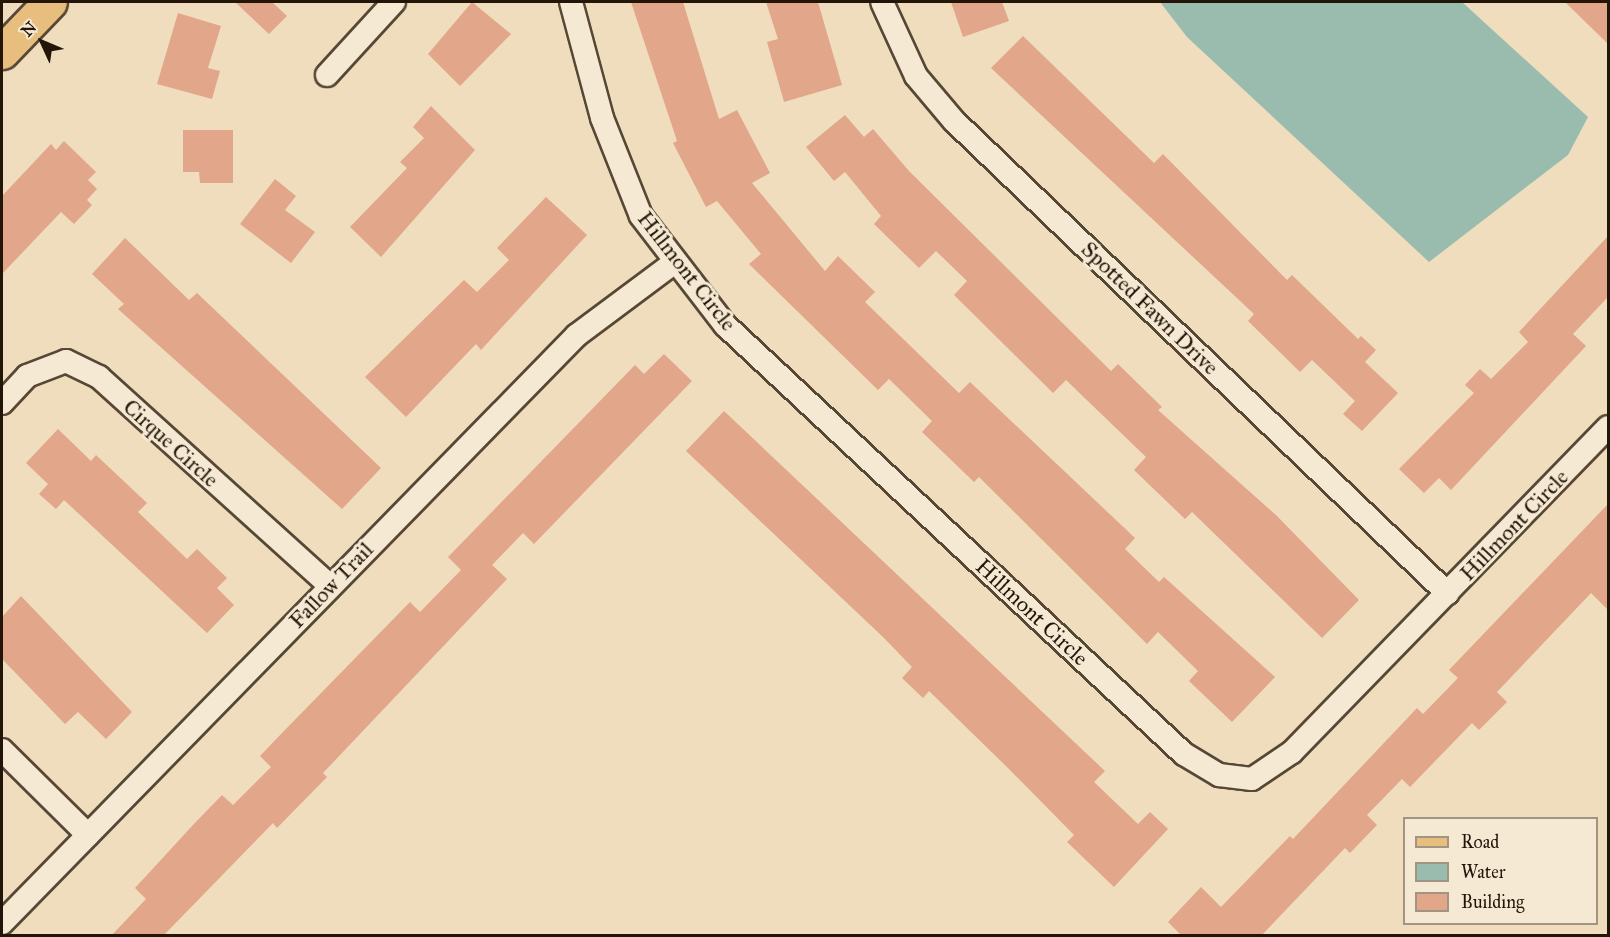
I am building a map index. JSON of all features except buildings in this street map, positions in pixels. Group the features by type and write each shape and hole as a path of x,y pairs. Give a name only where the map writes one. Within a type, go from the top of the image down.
{"main road":[{"path":"2,52 50,2"}],"street":[{"path":"327,75 394,2"},
{"name":"Hillmont Circle","path":"571,2 602,118 636,205 675,262 725,325 1184,754 1219,775 1252,779 1292,752 1608,427"},
{"name":"Spotted Fawn Drive","path":"882,2 916,75 954,121 1447,593"},
{"name":"Fallow Trail","path":"2,924 577,335 675,262"},
{"name":"Cirque Circle","path":"2,403 27,376 66,361 99,377 330,586"},
{"path":"2,750 88,835"}],"water":[{"path":"1160,2 1462,2 1588,117 1568,155 1429,262 1187,37"}]}
